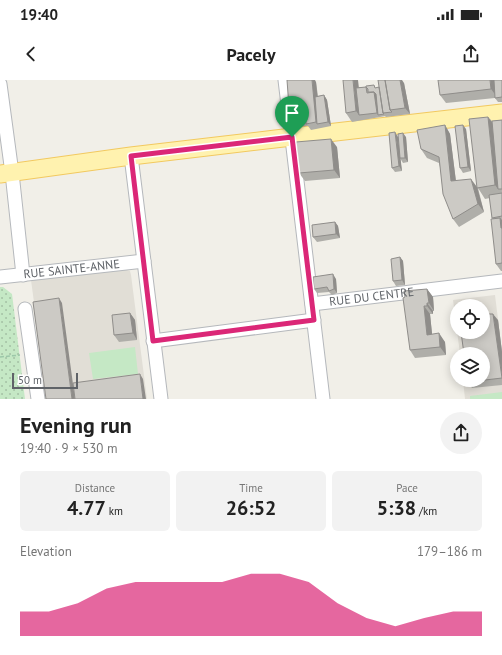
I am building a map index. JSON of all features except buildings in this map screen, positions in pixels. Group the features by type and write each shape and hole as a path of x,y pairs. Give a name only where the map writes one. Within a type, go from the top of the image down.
{"main road":[{"path":"6,174 131,156 502,113"}],"street":[{"path":"285,80 323,399"},
{"path":"0,84 6,174 23,275"},
{"path":"131,156 161,399"},
{"name":"RUE SAINTE-ANNE","path":"0,277 144,261"},
{"name":"RUE DU CENTRE","path":"312,304 502,281"},
{"path":"25,309 38,399"},
{"path":"153,341 314,320"}],"path":[{"path":"0,357 31,354"}],"shaded area":[{"path":"126,270 130,271 131,275 147,399 47,399 31,280"},
{"path":"495,295 502,352 502,399 465,399 464,387 490,387 490,347 459,347 458,339 490,339 490,299 461,299"}],"green space":[{"path":"0,287 3,287 12,294 25,399 0,399"},
{"path":"135,347 138,374 93,379 89,353"},
{"path":"502,392 502,399 470,399 470,396"}],"route":[{"path":"292,137 314,320 153,341 131,156 292,137"}]}
